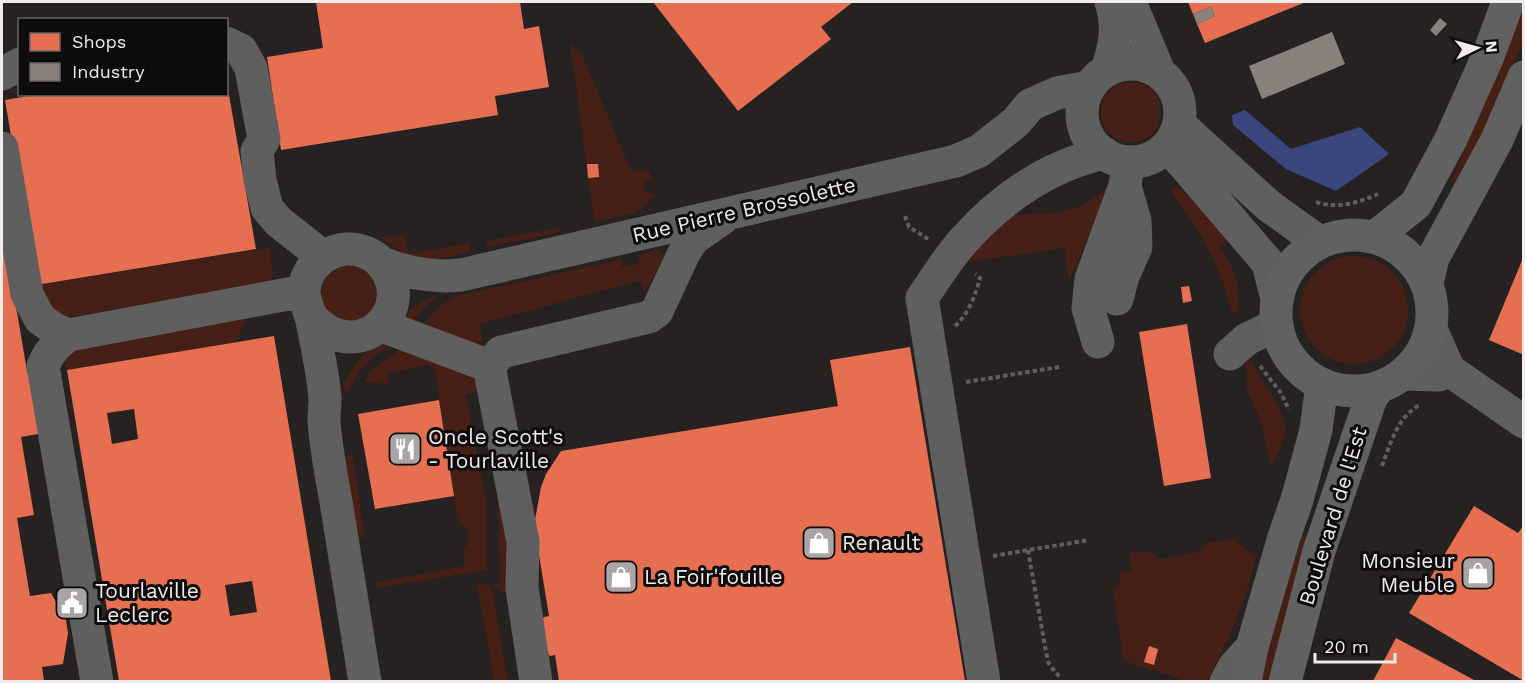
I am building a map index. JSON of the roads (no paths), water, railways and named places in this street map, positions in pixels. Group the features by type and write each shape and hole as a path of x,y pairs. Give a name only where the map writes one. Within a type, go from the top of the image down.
{"main road":[{"path":"1375,237 1416,204 1451,139 1509,2"},
{"path":"1426,283 1433,258 1497,140 1524,77"},
{"path":"1356,234 1375,237 1397,247 1415,263 1431,298 1431,329 1421,354 1390,381 1359,392 1340,390 1322,384 1300,370 1284,349 1277,312 1284,276 1299,257 1318,242 1337,236 1356,234"},
{"name":"Boulevard de l'Est","path":"1285,681 1319,551 1371,398 1390,381"},
{"name":"Boulevard de l'Est","path":"1245,681 1252,647 1284,537 1298,500 1316,430 1322,384"}],"street":[{"path":"1111,2 1116,17 1116,43 1093,92 1086,132 1094,145 1119,167 1135,221 1136,247 1123,276 1117,299"},
{"path":"1130,2 1159,72"},
{"path":"228,44 241,50 251,68 264,140 249,153"},
{"path":"984,681 922,298 964,240 995,209 1020,189 1074,161 1119,167 1148,159 1159,154 1173,135 1179,100 1168,79 1148,66 1131,63 1093,92"},
{"path":"2,75 18,65"},
{"name":"Rue Pierre Brossolette","path":"382,263 401,271 440,276 461,275 956,160 979,151 1016,122 1030,105 1057,93 1093,92"},
{"path":"1173,135 1318,242"},
{"path":"1173,135 1268,263 1277,312 1230,354"},
{"path":"2,148 27,294 40,319 56,330 69,335"},
{"path":"249,153 260,180 258,210 279,222 325,256"},
{"path":"249,153 271,159 273,178 285,208 324,237 325,256"},
{"path":"1098,342 1088,308 1091,279 1119,167"},
{"path":"489,366 501,352 649,317 657,311 693,239 729,214"},
{"path":"325,398 377,325 393,297 391,279 382,263 359,250 346,249 325,256 306,279 308,304 325,398 326,442 365,681"},
{"name":"Rue Pierre Brossolette","path":"377,325 461,275"},
{"path":"308,304 321,328 334,335 348,338 377,325 489,366"},
{"path":"97,681 43,366 49,352 69,335 308,304"},
{"path":"1431,329 1449,370 1524,422"},
{"path":"489,366 523,542 522,588 536,681"},
{"path":"1390,381 1438,375 1449,370"},
{"path":"1226,681 1234,667 1252,647"}],"water":[{"path":"1245,110 1291,149 1360,127 1389,154 1336,191 1286,169 1233,125 1232,115"}],"place":[{"name":"Oncle Scott's - Tourlaville","path":"405,449"},
{"name":"Renault","path":"819,543"},
{"name":"Monsieur Meuble","path":"1478,573"},
{"name":"La Foir'fouille","path":"621,577"},
{"name":"Tourlaville Leclerc","path":"72,603"}]}
